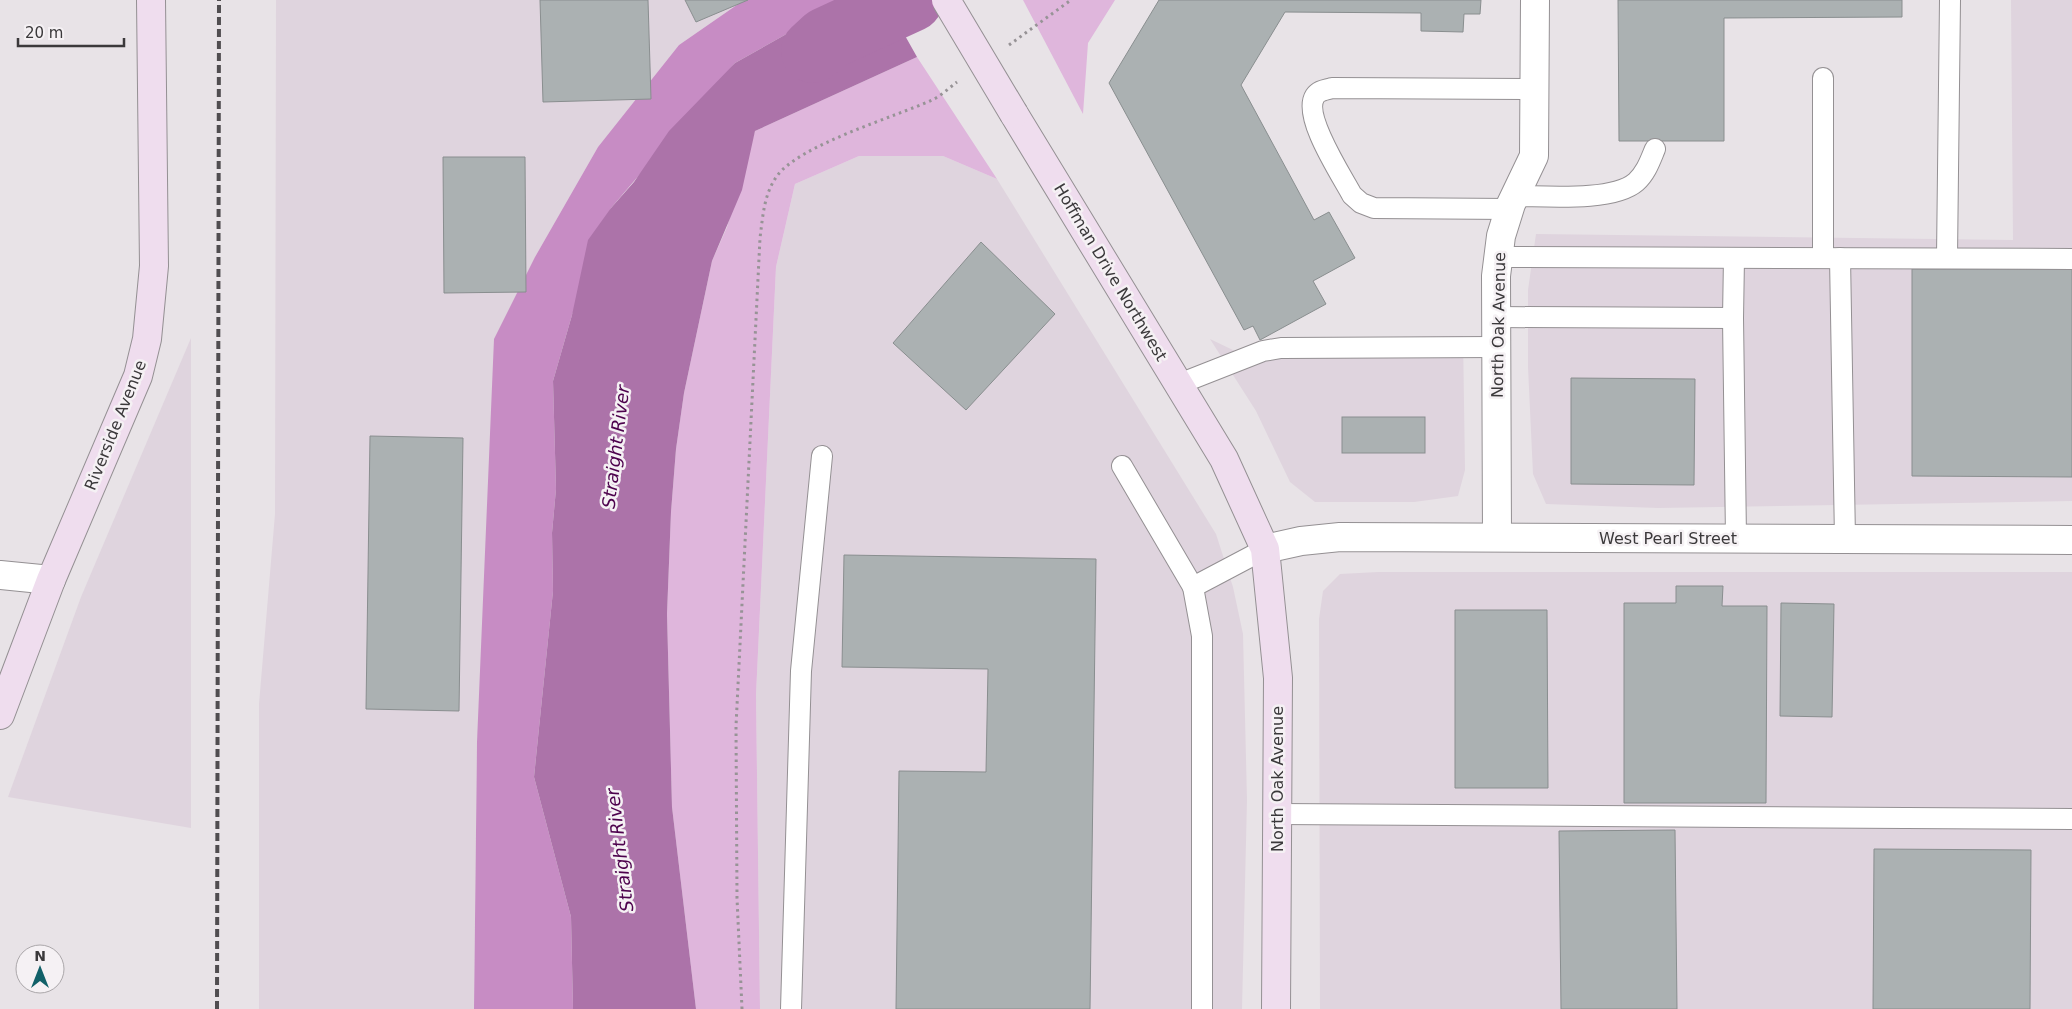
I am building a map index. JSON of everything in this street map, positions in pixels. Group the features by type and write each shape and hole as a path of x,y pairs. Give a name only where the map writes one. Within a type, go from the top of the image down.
{"main road":[{"name":"Riverside Avenue","path":"0,715 51,580 138,376 148,331 154,266 151,0"},
{"name":"Hoffman Drive Northwest","path":"946,0 1224,459 1265,549"},
{"name":"North Oak Avenue","path":"1265,549 1278,678 1276,1009"}],"street":[{"name":"North Oak Avenue","path":"1497,537 1496,276 1501,236 1512,202 1534,156 1535,0"},
{"name":"West Pearl Street","path":"1265,549 1300,541 1340,537 2072,540"},
{"path":"0,575 51,580"}],"lane":[{"path":"1947,258 1950,0"},
{"path":"1823,78 1845,539"},
{"path":"1535,89 1332,88 1322,91 1315,96 1312,105 1316,127 1352,195 1361,203 1374,208 1512,202 1616,192 1635,183 1647,170 1655,149"},
{"path":"1498,257 2072,259"},
{"path":"1734,258 1736,538"},
{"path":"1496,316 1733,318"},
{"path":"1179,384 1263,351 1281,348 1496,347"},
{"path":"791,1009 801,671 822,456"},
{"path":"1122,466 1193,587 1202,636 1202,1009"},
{"path":"1193,587 1265,549"},
{"path":"1277,814 2072,819"}],"shaded area":[{"path":"276,0 744,0 679,45 598,147 535,257 477,742 474,1009 259,1009 259,704 275,514"},
{"path":"744,0 847,0 735,63 611,208 572,315 553,381 556,489 552,533 553,591 534,777 571,917 573,1009 474,1009 477,742 494,339 535,257 598,147 679,45"},
{"path":"1023,0 1115,0 1088,43 1083,114"},
{"path":"2011,0 2072,0 2072,501 1658,508 1546,504 1533,474 1528,367 1528,290 1536,234 2013,240"},
{"path":"917,57 997,179 943,156 859,156 795,184 776,267 756,695 760,1009 696,1009 672,807 667,614 671,512 676,449 684,393 712,261 727,227 755,131"},
{"path":"859,156 943,156 997,179 1216,534 1233,587 1243,634 1247,800 1242,1009 760,1009 756,695 776,267 795,184"},
{"path":"1463,336 1465,470 1458,496 1414,502 1315,502 1290,482 1256,411 1210,339 1235,351 1305,339"},
{"path":"191,338 191,828 8,797 81,597"},
{"path":"1378,572 2072,572 2072,1009 1320,1009 1319,619 1323,591 1340,574"}],"water":[{"path":"847,0 885,0 917,57 755,131 742,190 712,261 684,393 676,449 671,512 667,614 672,807 696,1009 573,1009 571,917 534,777 553,591 552,533 556,489 553,381 572,315 588,240 611,208 634,182 669,131 735,63"}],"building":[{"path":"540,0 648,0 651,99 543,102"},
{"path":"685,0 748,0 696,22"},
{"path":"1159,0 1481,0 1480,14 1464,14 1463,32 1421,31 1421,13 1285,12 1241,85 1314,220 1329,212 1355,258 1313,281 1326,304 1260,340 1253,326 1244,330 1109,83"},
{"path":"1618,0 1902,0 1902,17 1724,18 1724,141 1619,141"},
{"path":"443,157 525,157 526,292 444,293"},
{"path":"981,242 1055,314 966,410 893,343"},
{"path":"1912,269 2072,269 2072,477 1912,476"},
{"path":"1571,378 1695,379 1694,485 1571,484"},
{"path":"1342,417 1425,417 1425,453 1342,453"},
{"path":"370,436 463,438 459,711 366,709"},
{"path":"844,555 1096,559 1090,1009 896,1009 899,771 986,772 988,669 842,667"},
{"path":"1676,586 1723,586 1722,606 1767,606 1766,803 1624,803 1624,603 1676,603"},
{"path":"1781,603 1834,604 1832,717 1780,716"},
{"path":"1455,610 1547,610 1548,788 1455,788"},
{"path":"1675,830 1677,1009 1561,1009 1559,831"},
{"path":"1874,849 2031,850 2030,1009 1873,1009"}],"waterway":[{"name":"Straight River","path":"813,51 826,39 911,0"}],"railway":[{"path":"217,1009 219,0"}]}
